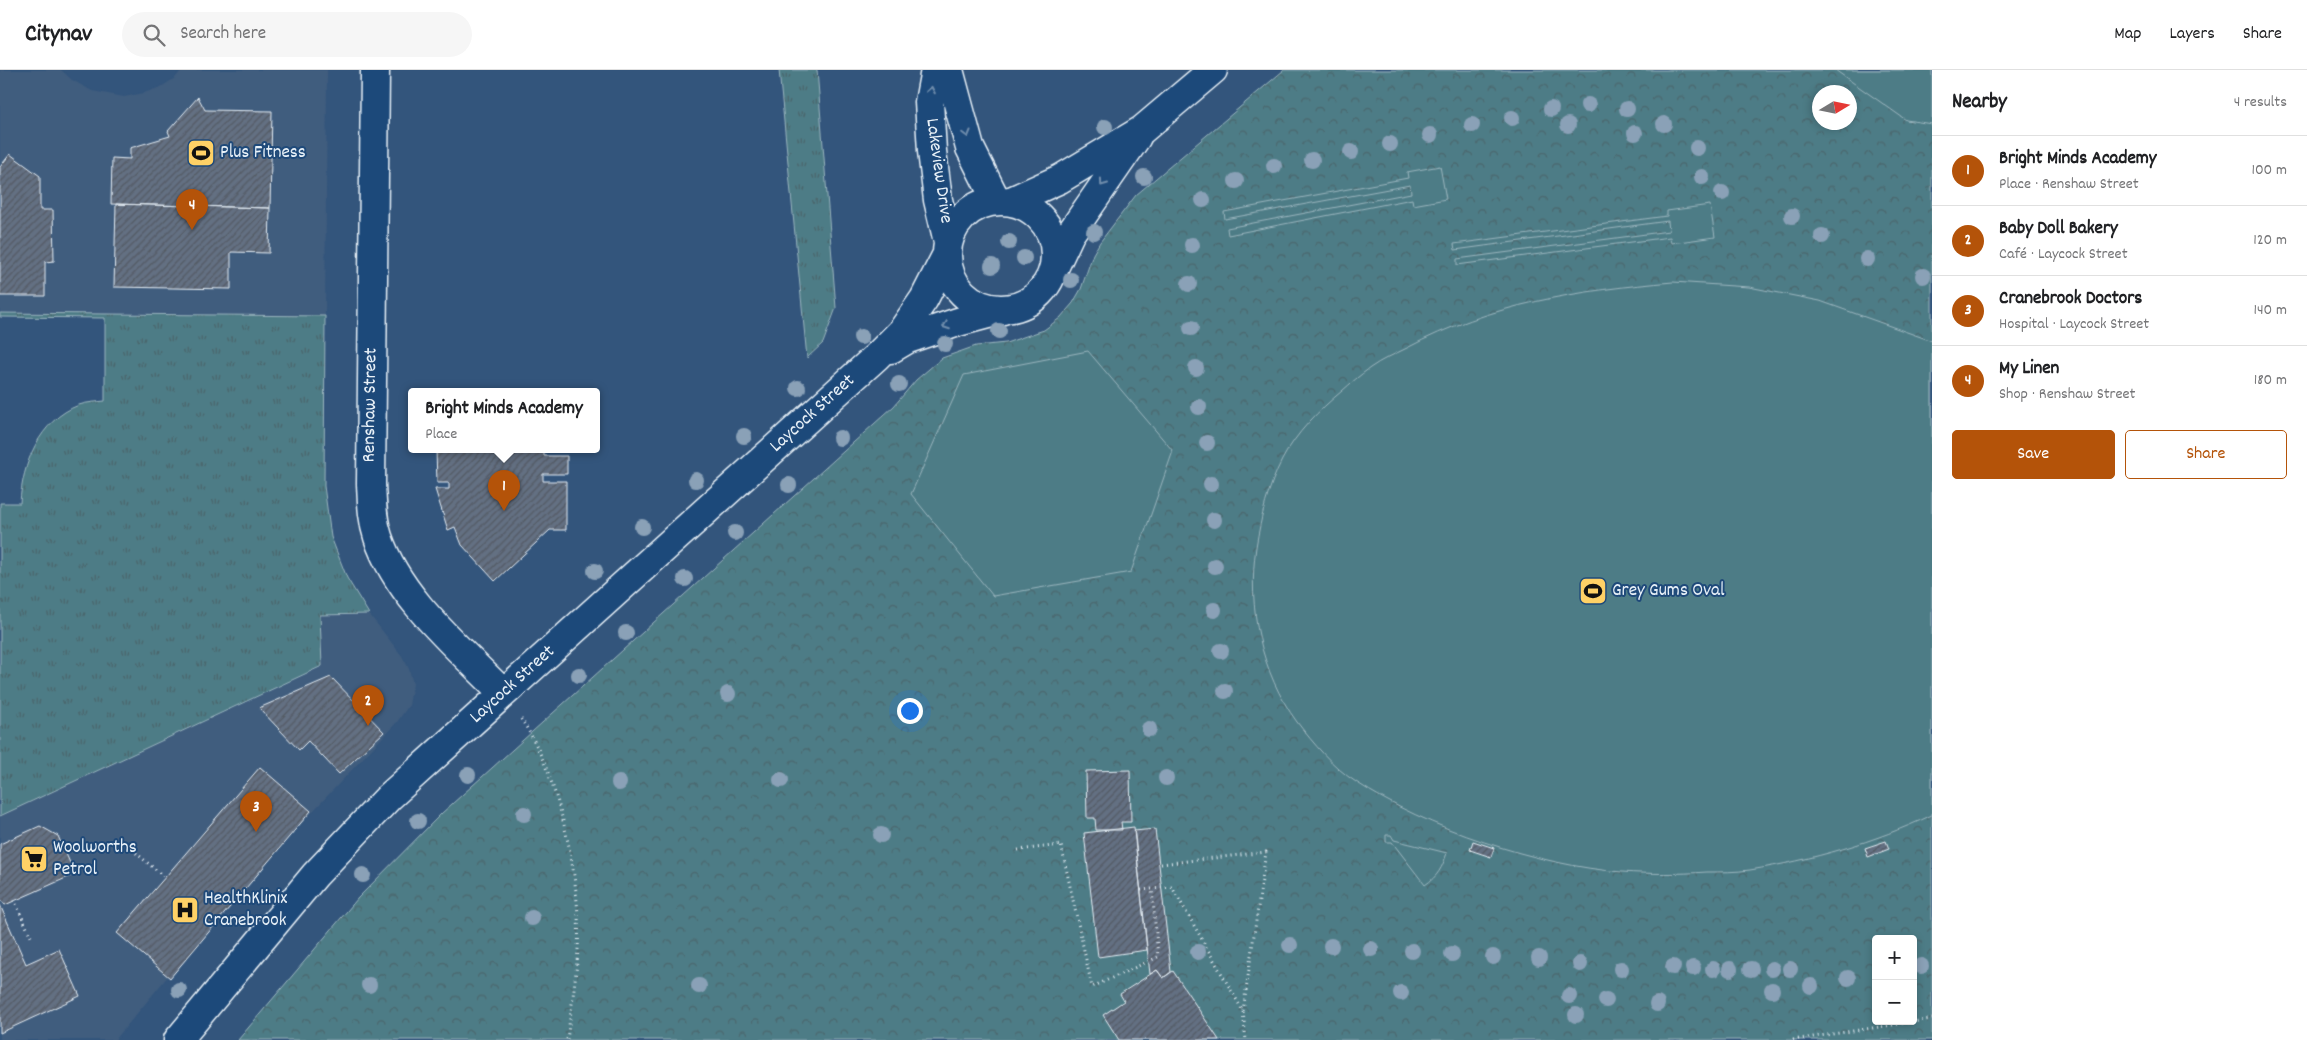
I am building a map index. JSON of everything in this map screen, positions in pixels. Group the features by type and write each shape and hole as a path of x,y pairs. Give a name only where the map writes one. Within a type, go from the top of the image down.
{"street":[{"name":"Renshaw Street","path":"375,70 372,514 378,536 398,578 445,634 503,693"},
{"name":"Lakeview Drive","path":"935,70 929,102 932,151 938,200 948,248"},
{"name":"Lakeview Drive","path":"949,70 970,148 1004,201"},
{"path":"1004,201 1060,179 1142,130 1212,70"},
{"path":"1052,274 1054,245 1048,228 1036,213 1020,204 1004,201 986,202 969,210 956,225 948,248 949,271 963,293 984,306 1001,309 1019,306 1042,290 1052,274 1070,234 1142,130"},
{"name":"Laycock Street","path":"178,1040 315,876 389,797 876,357 902,331 924,299 948,248"},
{"name":"Laycock Street","path":"876,357 908,340 933,330 1010,308"}],"path":[{"path":"503,693 526,726 547,770 562,814 576,890 578,948 568,1040"},
{"path":"1018,850 1061,845 1092,987 1158,957 1152,889"},
{"path":"1161,864 1266,852 1243,1011 1246,1040"},
{"path":"136,854 162,876"},
{"path":"1141,890 1172,886 1243,1011"},
{"path":"16,904 32,939"},
{"path":"1793,1040 1932,1019"}],"shaded area":[{"path":"0,70 61,70 72,80 92,91 124,97 161,87 175,78 182,70 327,70 325,316 0,313"},
{"path":"369,614 402,656 409,669 413,684 409,705 397,722 246,882 115,1040 0,1040 0,816 322,667 320,615"}],"green space":[{"path":"779,70 817,70 836,308 823,343 807,358"},
{"path":"1284,70 1932,70 1932,1040 238,1040 358,898 442,813 894,406 916,380 942,358 976,346 1006,343 1044,330 1060,318 1073,303 1081,289 1093,254 1136,195"},
{"path":"1835,70 1932,70 1932,124 1906,120"},
{"path":"1440,166 1446,199 1413,205 1412,199 1228,235 1227,228 1411,193 1410,185 1225,219 1224,212 1408,178 1407,172"},
{"path":"1710,205 1715,237 1671,243 1670,237 1457,265 1457,259 1669,231 1668,221 1455,250 1454,244 1667,216 1667,211"},
{"name":"Grey Gums Oval","path":"1673,282 1749,287 1820,301 1932,341 1932,815 1888,834 1843,849 1797,861 1734,872 1665,874 1622,872 1556,862 1484,842 1415,815 1384,799 1340,770 1317,747 1297,722 1274,682 1260,639 1256,616 1254,570 1256,547 1266,502 1277,470 1294,440 1309,422 1359,376 1383,360 1438,333 1470,320 1503,310 1570,295"},
{"path":"0,313 325,316 324,486 331,537 347,578 369,614 320,615 322,666 0,816 0,503 20,503 21,488 29,459 35,445 53,421 79,405 105,401 105,318 0,317"},
{"path":"1088,351 1173,451 1131,572 993,596 911,494 964,375"},
{"path":"1386,835 1391,835 1394,840 1447,853 1436,875 1425,885 1392,842 1386,842"}],"building":[{"name":"Plus Fitness","path":"198,97 205,110 272,111 270,208 111,204 112,158 130,159 130,148 170,136 168,131"},
{"path":"10,154 40,176 40,210 53,210 54,261 45,262 45,296 0,296 0,167"},
{"path":"116,204 270,208 269,253 231,252 231,289 114,287"},
{"path":"436,453 544,453 544,456 567,456 567,474 543,474 543,481 566,481 566,530 550,530 495,581 462,545 455,527 448,530 435,489 449,489 449,483 437,483"},
{"path":"331,677 384,732 339,774 308,741 299,750 259,708"},
{"path":"260,767 311,811 170,978 117,933"},
{"path":"1130,770 1131,822 1121,822 1122,830 1096,830 1095,818 1087,818 1086,771"},
{"name":"Woolworths Petrol","path":"40,826 58,836 75,874 5,905 0,901 0,844"},
{"path":"1134,827 1147,950 1098,957 1084,833"},
{"path":"1155,829 1171,972 1163,978 1157,970 1150,974 1134,831"},
{"path":"1473,841 1494,848 1491,857 1470,850"},
{"path":"1886,841 1889,849 1868,857 1865,848"},
{"path":"0,905 26,964 59,949 80,996 0,1033"},
{"path":"1157,970 1163,978 1173,971 1219,1040 1119,1040 1103,1015 1124,1001 1120,994"}],"place":[{"name":"Plus Fitness","path":"201,153"},
{"name":"My Linen","path":"192,230"},
{"name":"Bright Minds Academy","path":"504,511"},
{"name":"Grey Gums Oval","path":"1593,591"},
{"name":"Baby Doll Bakery","path":"368,726"},
{"name":"Cranebrook Doctors","path":"256,832"},
{"name":"Woolworths Petrol","path":"34,859"},
{"name":"HealthKlinix Cranebrook","path":"185,910"}]}
